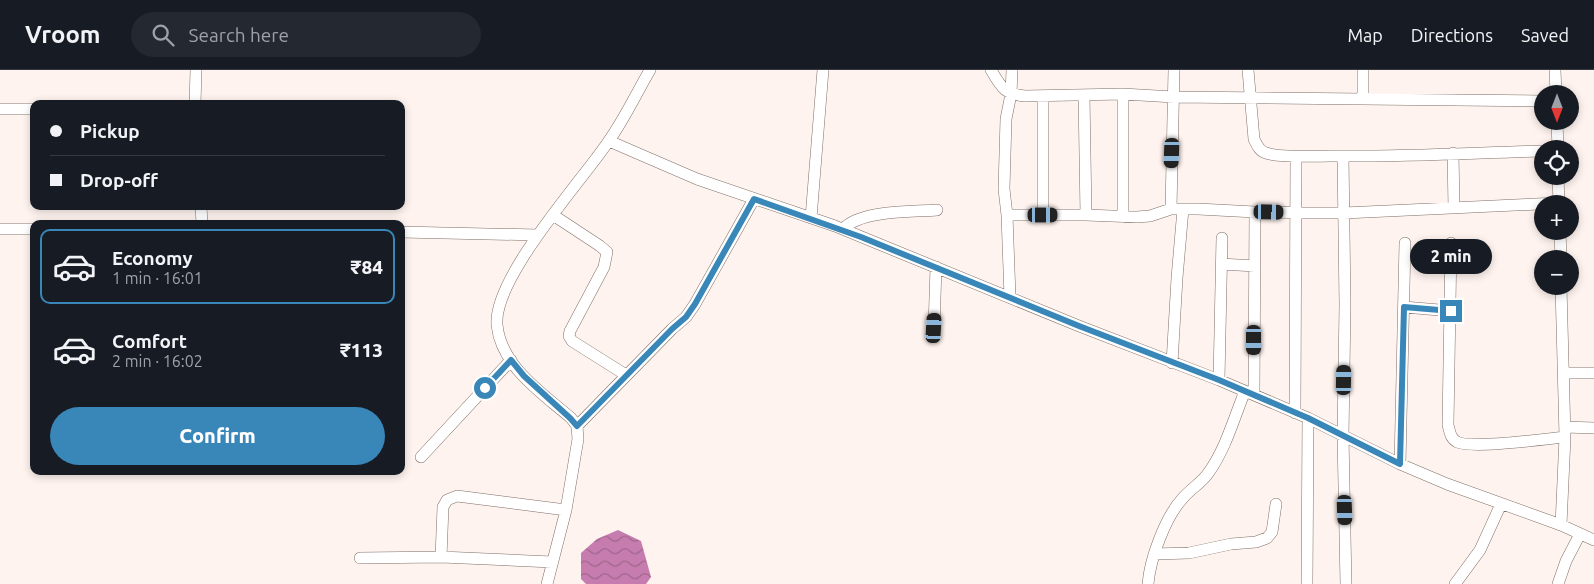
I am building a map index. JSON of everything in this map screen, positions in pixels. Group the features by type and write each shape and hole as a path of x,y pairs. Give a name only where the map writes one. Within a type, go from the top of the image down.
{"street":[{"path":"195,100 196,70"},
{"path":"547,584 566,510 578,439 577,426 524,376 511,360 502,344 497,326 497,314 506,286 538,234 609,141 650,70"},
{"path":"811,218 823,70"},
{"path":"990,70 999,83 1011,94 1043,97 1122,94 1174,97 1534,101"},
{"path":"1010,297 1007,215 1004,189 1006,118 1011,94 1012,70"},
{"path":"1171,209 1174,70"},
{"path":"1248,70 1254,139 1259,149 1267,153 1296,156 1397,157 1453,153 1534,151"},
{"path":"1363,70 1363,99"},
{"path":"1555,70 1556,85"},
{"path":"1122,94 1123,216"},
{"path":"1084,95 1086,215"},
{"path":"1043,97 1043,215"},
{"path":"0,109 30,109"},
{"path":"609,141 698,179 843,229 1172,363 1219,380 1308,418 1400,464 1447,484 1561,525 1594,540"},
{"path":"1453,153 1454,208"},
{"path":"1295,413 1296,156"},
{"path":"1343,156 1346,305 1343,436 1346,584"},
{"path":"577,426 686,317 754,199"},
{"path":"1007,215 1150,216 1171,209 1344,213 1534,204"},
{"path":"843,229 860,218 937,210"},
{"path":"1172,363 1183,210"},
{"path":"1148,584 1151,562 1169,520 1180,500 1209,473 1249,393 1255,212"},
{"path":"552,215 607,252 604,267 570,330 569,336 572,341 626,375"},
{"path":"0,229 30,229"},
{"path":"405,232 538,234"},
{"path":"1219,380 1222,238"},
{"path":"1400,464 1406,242"},
{"path":"1451,242 1448,425 1451,437 1458,442 1468,444 1513,442 1594,428"},
{"path":"1221,264 1254,266"},
{"path":"934,328 936,267"},
{"path":"1561,295 1565,432 1561,525"},
{"path":"1404,307 1451,311"},
{"path":"421,457 511,360"},
{"path":"1564,373 1594,373"},
{"path":"1308,418 1308,584"},
{"path":"441,557 442,508 447,500 456,496 566,510"},
{"path":"1154,554 1189,553 1223,545 1256,542 1267,538 1272,532 1276,504"},
{"path":"1455,584 1480,550 1501,504"},
{"path":"1558,584 1566,561 1580,534"},
{"path":"360,558 441,557 552,562"}],"water":[{"path":"618,530 641,541 651,577 646,584 586,584 581,579 581,553 597,539"}],"route":[{"path":"485,388 511,360 524,376 577,426 686,317 754,199 835,226 1079,326 1219,380 1308,418 1400,464 1404,307 1451,311"}]}
